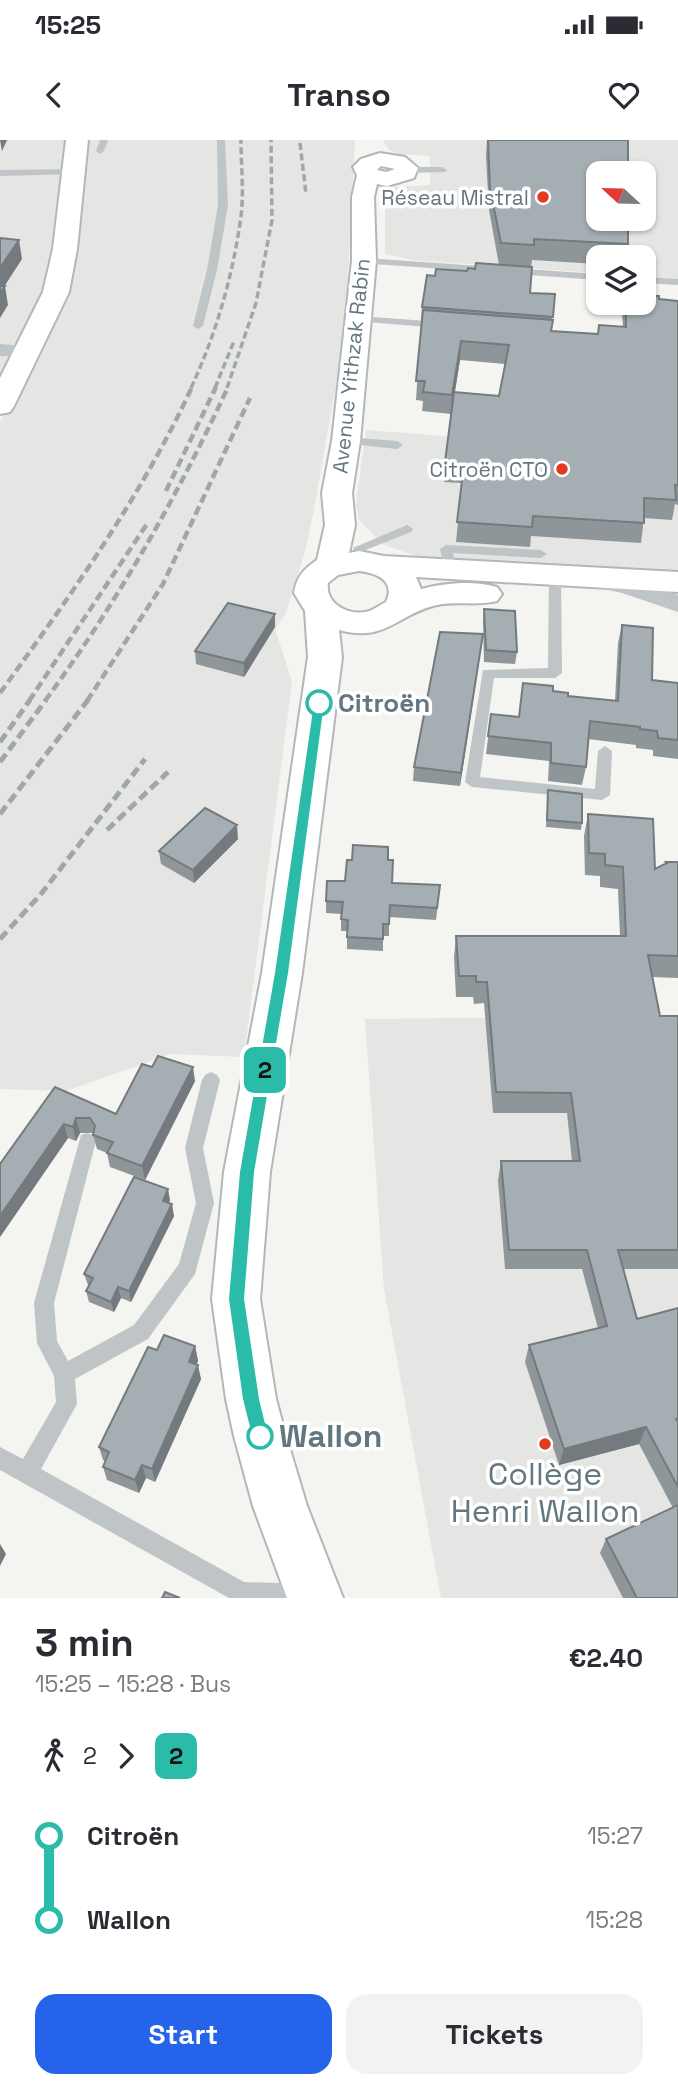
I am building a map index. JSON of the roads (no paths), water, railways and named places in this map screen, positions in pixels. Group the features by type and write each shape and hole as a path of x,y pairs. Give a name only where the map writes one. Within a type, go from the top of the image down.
{"main road":[{"path":"0,406 29,352 56,292 65,249 70,159"},
{"name":"Avenue Yithzak Rabin","path":"364,550 337,493 346,441 359,318 365,206 371,195 379,161"},
{"path":"364,550 396,573 404,583 406,594 402,604"},
{"path":"674,595 550,575 446,553 364,550 319,573 309,592 313,602 332,618 362,622 386,616 402,604 440,594 464,593 550,575 589,578 674,595"},
{"path":"314,1596 280,1506 260,1436 251,1399 236,1299 247,1172 282,973 324,657 321,611"},
{"path":"324,657 362,622"}],"street":[{"path":"0,350 29,352"}],"lane":[{"path":"100,151 104,140"},
{"path":"198,326 223,205 221,140"},
{"path":"0,173 70,159"},
{"path":"379,161 442,170"},
{"path":"364,261 586,276"},
{"path":"656,281 678,282"},
{"path":"359,318 453,326"},
{"path":"346,441 397,445"},
{"path":"364,550 407,529"},
{"path":"550,575 555,673 488,673 472,782 602,795 605,751"},
{"path":"64,1374 141,1332 188,1268 205,1203 194,1148 211,1080"},
{"path":"28,1472 67,1404 64,1374 47,1343 44,1303 87,1141"},
{"path":"0,1458 243,1593 314,1596"}],"railway":[{"path":"191,388 216,326 238,238 242,207 241,140"},
{"path":"227,388 256,303 272,220 271,140"},
{"path":"300,143 306,194"},
{"path":"215,388 234,341"},
{"path":"0,693 79,582 128,506 192,387"},
{"path":"166,491 216,387"},
{"path":"45,701 97,626 144,548 188,469 228,387"},
{"path":"87,701 163,584 250,398"},
{"path":"29,701 147,524"},
{"path":"0,742 30,700"},
{"path":"0,762 46,700"},
{"path":"0,814 88,700"},
{"path":"0,939 41,894 145,759"},
{"path":"107,830 168,772"}],"place":[{"name":"Réseau Mistral","path":"543,197"},
{"name":"Citroën CTO","path":"562,469"},
{"name":"Citroën","path":"319,703"},
{"name":"Wallon","path":"260,1436"},
{"name":"Collège Henri Wallon","path":"545,1444"}]}
